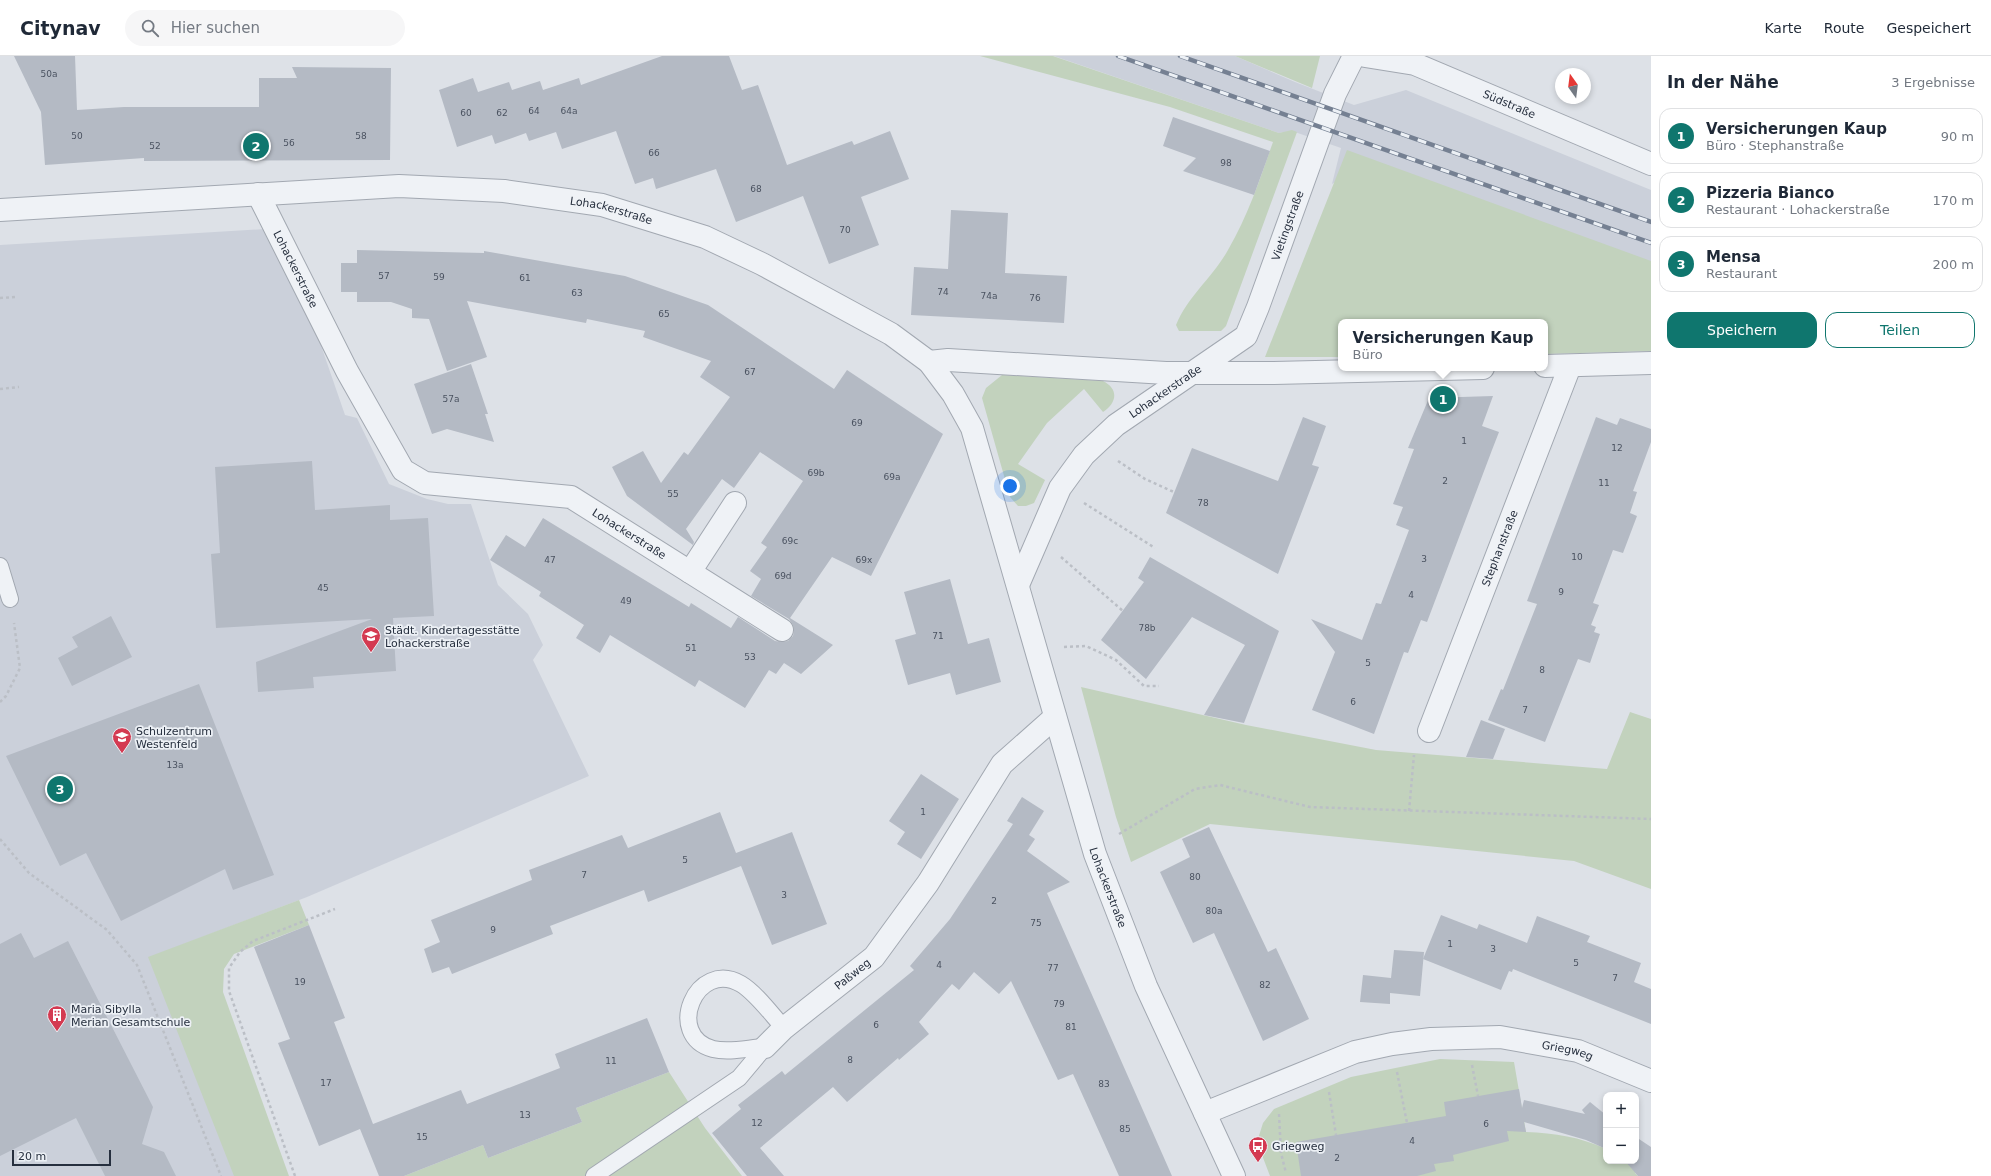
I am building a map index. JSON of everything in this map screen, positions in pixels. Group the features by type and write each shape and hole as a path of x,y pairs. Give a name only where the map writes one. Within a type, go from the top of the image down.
{"street":[{"name":"Vietingstraße","path":"1193,373 1246,336 1258,307 1335,94 1354,56"},
{"name":"Südstraße","path":"1365,56 1415,64 1651,164"},
{"name":"Lohackerstraße","path":"0,210 399,186 504,191 602,206 705,237 762,264 891,334 929,362 953,394 972,428 1095,854 1146,986 1234,1176"},
{"name":"Lohackerstraße","path":"258,194 344,364 403,470 425,483 570,497 782,630"},
{"name":"Lohackerstraße","path":"929,362 948,360 1166,373 1193,373"},
{"path":"1548,366 1651,363"},
{"name":"Stephanstraße","path":"1429,731 1570,366"},
{"path":"1193,373 1358,371"},
{"name":"Lohackerstraße","path":"1018,585 1060,488 1084,455 1116,425 1193,373"},
{"path":"690,572 735,503"},
{"name":"Paßweg","path":"765,1047 784,1028 874,957 928,883 1002,764 1055,717"},
{"name":"Griegweg","path":"1205,1113 1354,1052 1392,1044 1460,1038 1500,1037 1578,1051 1651,1081"}],"lane":[{"path":"0,566 10,599"},
{"path":"765,1047 721,1051 711,1049 702,1044 690,1028 688,1018 689,1004 698,990 706,984 716,980 736,982 752,993 784,1028"},
{"name":"Paßweg","path":"594,1176 739,1078 765,1047"}],"path":[{"path":"0,298 16,297"},
{"path":"0,389 18,387"},
{"path":"1145,478 1174,492"},
{"path":"1060,488 1155,548"},
{"path":"1038,537 1123,611"},
{"path":"0,702 6,696 20,668 10,599"},
{"path":"1036,648 1086,646 1116,660 1144,686 1158,686"},
{"path":"1409,812 1414,756 1429,731"},
{"path":"1095,854 1123,830 1195,789 1220,785 1310,807 1409,812 1651,819"},
{"path":"0,839 29,872 107,930 137,965 221,1176"},
{"path":"295,1176 229,991 229,968 240,952 253,941 335,909"},
{"path":"1392,1044 1407,1123"},
{"path":"1325,1064 1336,1135"},
{"path":"1277,1083 1281,1154 1286,1173"}],"shaded area":[{"path":"1054,56 1235,56 1354,105 1406,90 1651,190 1651,277 1362,166 1332,184 1341,148 1292,131 1279,133"},
{"name":"Schulzentrum Westenfeld","path":"265,229 317,334 345,415 357,418 389,484 427,499 448,504 471,504 498,585 528,614 543,645 533,660 589,776 307,897 179,946 265,1176 0,1176 0,245"}],"green space":[{"path":"980,56 1053,56 1279,133 1292,130 1297,132 1226,326 1221,331 1179,331 1176,325 1187,305 1222,260 1242,224 1273,142 1170,107"},
{"path":"1235,56 1320,56 1312,88"},
{"path":"1347,150 1651,261 1651,351 1548,354 1548,319 1338,319 1338,357 1265,357"},
{"path":"1002,375 1103,381 1112,388 1114,392 1111,404 1103,412 1084,389 1047,423 1018,464 1045,480 1034,503 1026,506 1018,506 1010,497 982,398 986,388"},
{"path":"1081,687 1246,725 1376,750 1607,769 1630,712 1651,719 1651,889 1574,861 1210,824 1131,862 1116,817"},
{"path":"299,900 309,925 234,954 224,969 223,992 289,1176 234,1176 148,957"},
{"path":"1440,1059 1514,1062 1526,1132 1547,1133 1587,1141 1603,1148 1603,1164 1631,1164 1638,1169 1635,1173 1638,1176 1270,1176 1257,1142 1263,1123 1274,1109 1351,1077"},
{"path":"669,1072 705,1128 742,1176 404,1176 483,1145 488,1158 582,1122 576,1108"}],"building":[{"path":"14,56 75,56 77,110 124,107 259,107 259,78 297,78 292,67 391,68 390,160 144,161 144,158 45,165 41,112"},
{"path":"662,56 729,56 742,90 758,85 787,165 852,141 854,145 890,131 909,179 861,197 879,245 829,264 803,196 736,222 716,169 656,189 653,178 635,184 616,131 562,149 556,132 529,141 526,133 495,144 492,135 457,147 439,90 473,78 478,92 509,82 512,90 540,81 543,90 579,78 581,85"},
{"path":"1173,117 1270,151 1254,195 1183,171 1196,158 1163,146"},
{"path":"951,210 1008,213 1005,273 1067,276 1064,323 911,315 914,267 948,269"},
{"path":"357,250 484,253 484,251 625,276 708,305 834,389 847,370 943,434 871,576 832,557 790,618 833,645 801,674 784,663 776,674 769,670 745,708 699,680 695,687 610,635 600,653 576,638 584,625 539,596 541,592 490,560 506,535 525,547 543,518 689,607 691,603 731,628 738,617 775,641 788,641 793,636 793,625 789,619 751,596 761,579 750,571 767,547 761,543 803,481 760,452 734,488 722,479 686,529 694,542 693,545 627,496 612,467 643,451 661,483 684,452 688,455 730,397 700,377 711,361 643,337 645,331 587,319 586,323 467,301 487,357 447,371 429,319 412,318 412,309 391,302 357,302 357,292 341,292 341,263 357,263"},
{"path":"471,364 488,414 485,414 494,442 447,429 432,434 414,384"},
{"path":"1493,396 1482,426 1499,432 1427,622 1421,620 1408,653 1404,652 1374,734 1312,710 1335,652 1311,619 1362,640 1376,603 1381,604 1409,530 1396,525 1403,507 1393,504 1414,449 1408,448 1429,398"},
{"path":"1303,417 1326,426 1312,465 1319,467 1278,574 1166,513 1192,448 1278,481"},
{"path":"1596,417 1617,425 1620,418 1651,429 1651,442 1633,491 1637,492 1630,513 1637,516 1623,553 1613,550 1593,603 1599,605 1591,625 1596,627 1594,632 1600,634 1590,663 1578,659 1545,742 1488,720 1501,689 1503,690 1537,604 1527,601"},
{"path":"312,461 315,510 390,505 390,520 428,518 434,616 393,618 396,671 313,677 314,688 258,692 256,662 372,619 216,628 211,554 220,553 215,467"},
{"path":"1150,557 1279,631 1244,723 1204,715 1245,645 1192,617 1146,679 1101,640 1144,582 1138,578"},
{"path":"950,579 968,644 989,638 1001,682 956,695 950,673 908,685 895,640 916,634 904,592"},
{"path":"111,616 132,657 72,686 58,658 78,647 72,637"},
{"path":"199,684 274,875 233,890 225,869 121,921 86,853 60,866 6,756"},
{"path":"1481,720 1505,729 1493,759 1466,757"},
{"path":"921,774 959,799 921,859 897,844 905,832 889,821"},
{"path":"1022,797 1044,811 1029,835 1035,839 1027,851 1070,882 1047,893 1172,1176 1119,1176 1073,1074 1058,1080 1011,981 999,994 974,972 959,990 952,984 919,1022 929,1034 899,1060 898,1058 847,1102 833,1087 760,1148 784,1176 747,1176 712,1133 741,1109 738,1105 782,1071 785,1075 914,970 910,966 950,919 1013,824 1007,821"},
{"path":"720,812 736,853 792,832 827,924 772,945 741,866 648,902 644,890 550,926 553,934 452,974 449,967 432,973 424,949 440,942 431,920 532,880 529,870 622,835 628,848"},
{"path":"1209,827 1268,952 1276,948 1309,1019 1263,1041 1214,933 1193,943 1160,872 1190,857 1182,839"},
{"path":"1441,915 1477,929 1479,924 1527,943 1537,916 1590,936 1587,942 1641,963 1634,982 1651,989 1651,1024 1513,969 1512,972 1509,971 1501,990 1423,959"},
{"path":"309,925 345,1018 334,1022 373,1124 461,1090 467,1104 560,1068 555,1054 647,1018 669,1072 576,1108 582,1122 488,1158 483,1145 404,1176 379,1176 360,1129 319,1146 278,1043 290,1039 254,947"},
{"name":"Maria Sibylla Merian Gesamtschule","path":"21,933 34,958 68,941 153,1107 142,1144 164,1152 176,1176 105,1176 76,1118 0,1156 0,944"},
{"path":"1394,950 1424,952 1420,996 1390,993 1390,1004 1360,1002 1363,975 1391,978"},
{"path":"1519,1089 1522,1108 1524,1100 1585,1114 1582,1110 1590,1102 1603,1113 1603,1148 1586,1140 1524,1122 1526,1132 1507,1131 1509,1141 1453,1155 1454,1161 1434,1164 1436,1171 1417,1176 1301,1176 1296,1142 1446,1116 1444,1102"},
{"path":"1639,1139 1651,1147 1651,1176 1638,1176 1628,1164 1639,1164"}],"railway":[{"path":"1118,56 1651,243"},
{"path":"1180,56 1651,222"}],"place":[{"name":"Pizzeria Bianco","path":"256,146"},
{"name":"Versicherungen Kaup","path":"1443,399"},
{"name":"Städt. Kindertagesstätte Lohackerstraße","path":"371,653"},
{"name":"Schulzentrum Westenfeld","path":"122,754"},
{"name":"Mensa","path":"60,789"},
{"name":"Maria Sibylla Merian Gesamtschule","path":"57,1032"},
{"name":"Griegweg","path":"1258,1163"}]}
